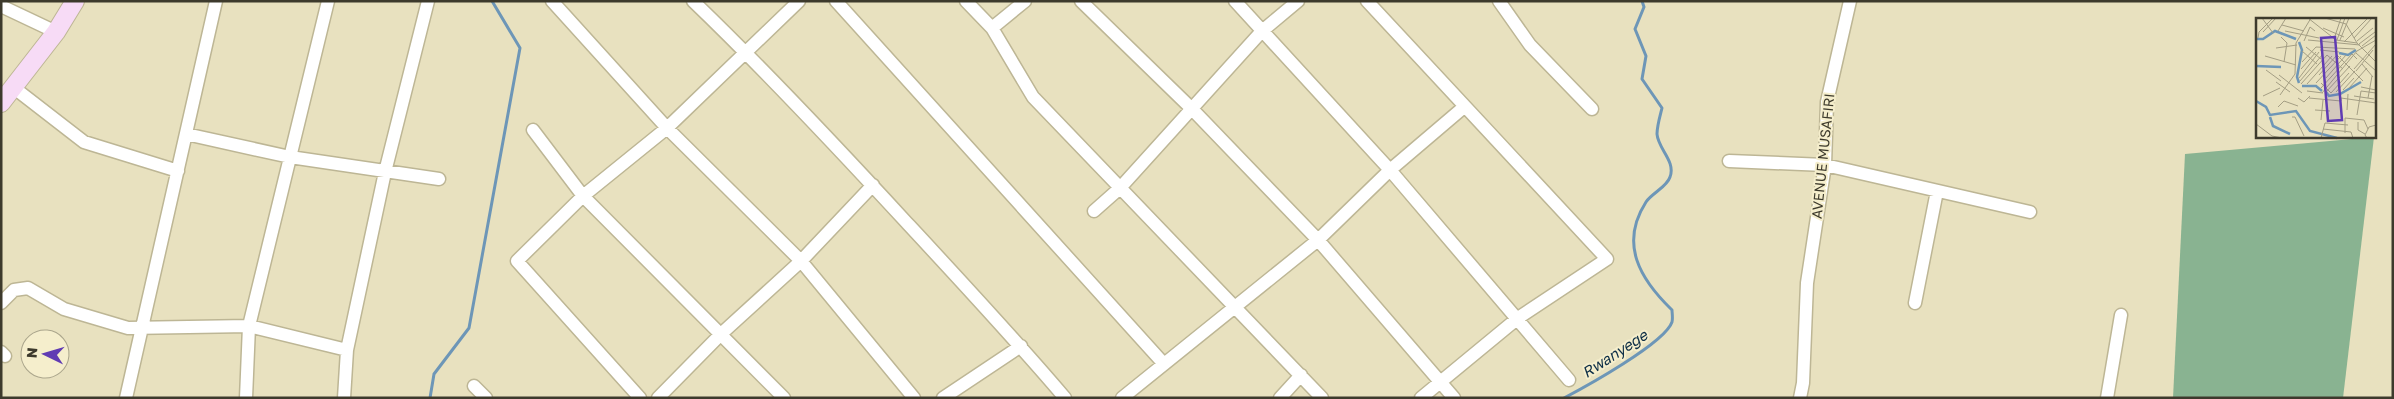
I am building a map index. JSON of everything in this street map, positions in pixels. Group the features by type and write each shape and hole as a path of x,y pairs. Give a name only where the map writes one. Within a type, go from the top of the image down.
{"street":[{"path":"1,102 56,32 75,1"},
{"path":"126,398 216,1"},
{"path":"246,398 249,326 328,1"},
{"path":"344,398 346,350 385,172 428,1"},
{"path":"552,1 668,128 801,260 914,398"},
{"path":"693,1 746,52 872,185 1021,346 1065,398"},
{"path":"640,398 517,261 583,196 668,128 799,1"},
{"path":"836,1 1164,364"},
{"path":"966,1 992,28 1033,97 1237,307 1322,398"},
{"path":"992,28 1025,1"},
{"path":"1081,1 1192,109 1318,240 1454,398"},
{"path":"1235,1 1390,170 1569,380"},
{"path":"1094,211 1120,188 1262,31 1298,1"},
{"path":"1367,1 1606,259 1518,318 1421,398"},
{"path":"1498,1 1530,45 1592,109"},
{"name":"AVENUE MUSAFIRI","path":"1800,398 1803,382 1807,283 1825,165 1827,102 1850,1"},
{"path":"1,6 56,32"},
{"path":"13,87 84,142 178,171"},
{"path":"1122,398 1318,240 1390,170 1464,107"},
{"path":"533,130 583,196 784,398"},
{"path":"186,134 290,157 439,179"},
{"path":"1728,161 1825,165 2030,212"},
{"path":"658,398 721,334 801,260 872,185"},
{"path":"1915,303 1937,191"},
{"path":"1,303 14,290 28,288 64,309 128,328 249,326 346,350"},
{"path":"2107,398 2121,315"},
{"path":"943,398 1021,346"},
{"path":"1280,398 1301,375"},
{"path":"474,386 486,398"}],"green space":[{"path":"2374,138 2343,398 2173,398 2185,154"}],"waterway":[{"path":"430,398 434,374 469,328 520,48 492,1"},
{"name":"Rwanyege","path":"1564,398 1606,375 1640,352 1666,331 1672,322 1672,310 1651,286 1643,273 1637,260 1634,246 1634,232 1638,217 1646,202 1668,181 1671,171 1669,160 1660,145 1657,134 1662,108 1642,79 1646,56 1635,29 1644,7 1642,1"}]}
